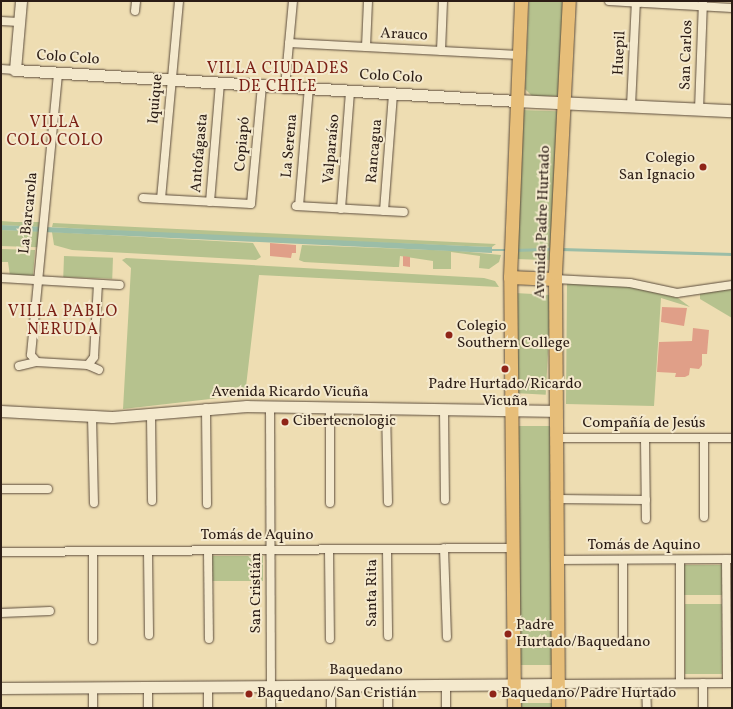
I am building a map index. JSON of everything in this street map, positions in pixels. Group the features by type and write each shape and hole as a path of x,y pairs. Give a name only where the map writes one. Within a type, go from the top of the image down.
{"main road":[{"name":"Avenida Padre Hurtado","path":"514,708 510,277 520,1"},
{"name":"Avenida Padre Hurtado","path":"558,708 555,279 569,1"},
{"name":"Colo Colo","path":"516,101 564,102 732,111"},
{"path":"510,277 555,279"}],"street":[{"path":"15,70 22,1"},
{"path":"135,11 136,1"},
{"name":"Iquique","path":"161,199 179,1"},
{"path":"285,87 293,1"},
{"path":"366,47 368,1"},
{"path":"440,51 443,1"},
{"path":"609,1 703,4 732,8"},
{"name":"Huepil","path":"631,106 636,2"},
{"name":"San Carlos","path":"699,110 703,4"},
{"path":"1,21 20,22"},
{"name":"Arauco","path":"289,43 518,55"},
{"name":"Colo Colo","path":"1,69 58,74 516,101"},
{"name":"La Barcarola","path":"37,362 31,355 36,279 58,74"},
{"name":"Antofagasta","path":"210,202 220,83"},
{"name":"Copiapó","path":"210,202 251,204 262,86"},
{"name":"La Serena","path":"309,88 297,206 341,209"},
{"name":"Valparaíso","path":"341,209 350,91"},
{"name":"Rancagua","path":"384,211 393,93"},
{"path":"143,198 210,202"},
{"path":"341,209 404,212"},
{"path":"1,278 120,285"},
{"path":"555,279 630,283 677,293 732,285"},
{"path":"88,365 94,357 98,284"},
{"path":"19,366 37,362 88,365 99,370"},
{"name":"Avenida Ricardo Vicuña","path":"1,412 92,416 151,415 206,408 270,406 556,411"},
{"name":"San Cristián","path":"270,406 272,708"},
{"path":"330,407 330,504"},
{"path":"206,408 207,504"},
{"path":"386,408 388,502"},
{"path":"444,409 444,500"},
{"path":"151,415 152,501"},
{"path":"92,416 94,503"},
{"name":"Compañía de Jesús","path":"556,438 732,438"},
{"path":"704,438 704,517"},
{"path":"645,439 646,519"},
{"path":"1,489 48,489"},
{"path":"557,499 646,500"},
{"path":"444,548 447,636"},
{"name":"Tomás de Aquino","path":"1,552 513,548"},
{"path":"329,549 330,638"},
{"name":"Santa Rita","path":"387,549 388,636"},
{"path":"208,550 209,639"},
{"path":"93,551 93,640"},
{"path":"148,551 149,635"},
{"path":"729,559 729,683"},
{"name":"Tomás de Aquino","path":"557,560 729,559"},
{"path":"623,560 623,638"},
{"path":"680,560 680,683"},
{"path":"1,613 50,611"},
{"path":"703,683 703,708"},
{"name":"Baquedano","path":"1,688 729,683"},
{"path":"646,684 647,708"},
{"path":"446,685 446,708"},
{"path":"208,686 208,708"},
{"path":"331,686 331,708"},
{"path":"388,686 388,708"},
{"path":"148,687 148,708"},
{"path":"93,688 93,708"}],"shaded area":[{"path":"529,1 565,1 560,92 557,96 532,96 525,89"},
{"path":"521,110 557,111 552,260 516,259"},
{"path":"1,221 40,222 39,227 1,225"},
{"path":"53,223 496,244 492,247 207,236 52,227"},
{"path":"1,225 492,247 492,253 1,230"},
{"path":"1,230 39,231 38,247 1,246"},
{"path":"52,232 253,243 261,257 256,260 72,250 54,245"},
{"path":"302,245 459,251 501,255 499,262 489,269 479,268 480,256 451,252 451,269 433,269 433,261 400,256 399,267 304,262 299,260"},
{"path":"1,249 35,250 33,275 30,277 10,276 8,262 1,262"},
{"path":"64,256 113,258 112,279 63,277"},
{"path":"126,258 484,278 495,281 499,287 259,275 245,395 123,409 131,268 122,260"},
{"path":"567,283 622,285 678,298 690,307 661,298 654,406 566,404"},
{"path":"732,288 732,318 700,299 700,293"},
{"path":"515,293 551,295 546,395 510,393"},
{"path":"516,426 552,426 552,665 516,665"},
{"path":"211,556 263,556 263,581 211,581"},
{"path":"684,565 722,565 722,595 684,595"},
{"path":"685,604 722,604 722,674 685,674"},
{"path":"519,703 555,703 555,708 519,708"}],"building":[{"path":"270,243 296,245 296,253 292,253 291,258 270,256"},
{"path":"403,256 410,257 410,267 403,266"},
{"path":"662,307 687,308 684,326 661,322"},
{"path":"693,328 709,330 707,354 702,354 702,365 699,369 690,368 689,375 685,377 675,377 676,373 657,372 659,342 692,341"}],"waterway":[{"path":"515,250 552,249"},
{"path":"561,249 732,254"},
{"path":"491,250 508,250"}],"place":[{"name":"Colegio San Ignacio","path":"703,167"},
{"name":"Colegio Southern College","path":"449,335"},
{"name":"Padre Hurtado/Ricardo Vicuña","path":"505,369"},
{"name":"Cibertecnologic","path":"285,422"},
{"name":"Padre Hurtado/Baquedano","path":"508,634"},
{"name":"Baquedano/San Cristián","path":"249,694"},
{"name":"Baquedano/Padre Hurtado","path":"493,694"}],"district":[{"name":"VILLA CIUDADES DE CHILE","path":"278,78"},
{"name":"VILLA COLO COLO","path":"55,132"},
{"name":"VILLA PABLO NERUDA","path":"63,321"}]}
